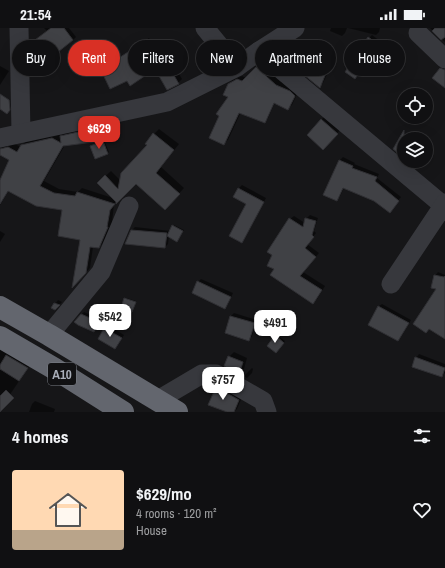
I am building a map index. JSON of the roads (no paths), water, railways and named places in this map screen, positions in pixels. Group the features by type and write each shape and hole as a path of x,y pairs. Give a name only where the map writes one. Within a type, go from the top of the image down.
{"highway":[{"name":"A10","path":"0,308 49,335 177,412"},
{"name":"A10","path":"0,337 55,369 123,412"}],"street":[{"path":"19,28 21,133"},
{"path":"205,28 215,40"},
{"path":"276,40 295,28"},
{"path":"418,32 445,59"},
{"path":"0,138 167,102 219,76"},
{"path":"289,76 444,205 391,284"},
{"path":"49,335 101,272 129,206"},
{"path":"158,400 202,374 216,374 263,401 266,412"}]}
